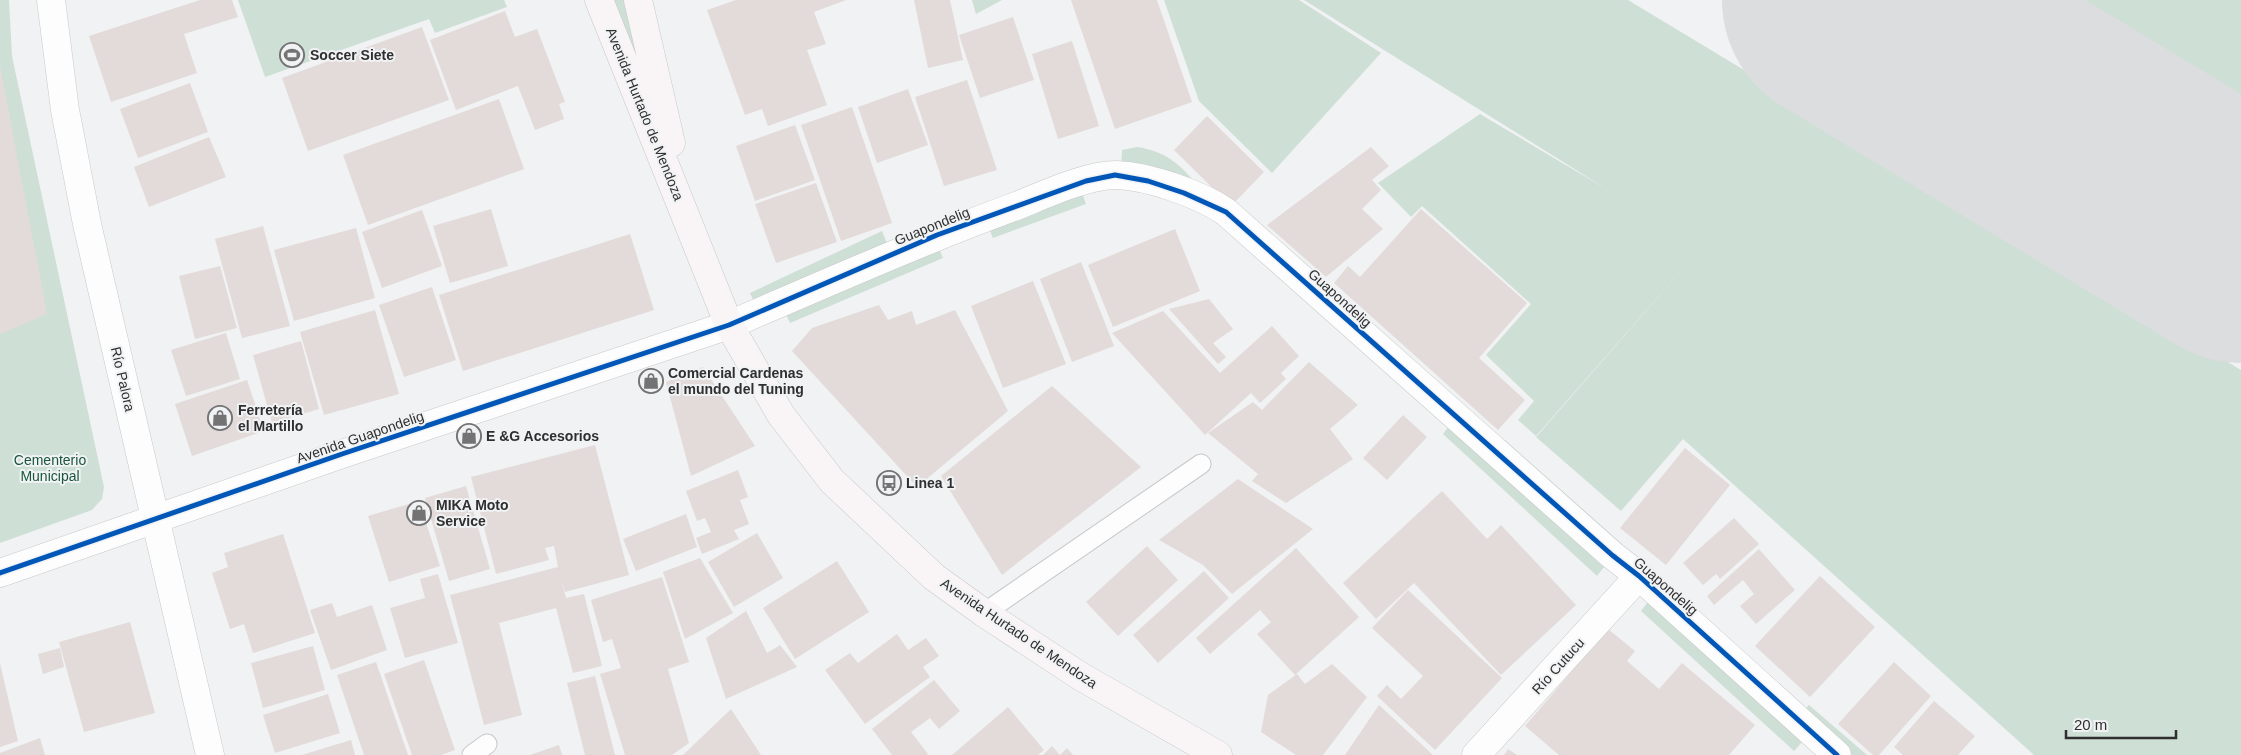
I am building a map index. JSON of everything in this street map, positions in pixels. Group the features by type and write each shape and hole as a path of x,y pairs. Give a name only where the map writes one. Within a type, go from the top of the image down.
{"main road":[{"name":"Avenida Hurtado de Mendoza","path":"599,0 729,325 781,415 832,481 934,577 984,613 1080,676 1218,755"},
{"name":"Avenida Hurtado de Mendoza","path":"638,0 690,228"}],"street":[{"name":"Río Palora","path":"51,0 65,110 87,224 210,755"},
{"name":"Guapondelig","path":"729,325 936,235 1059,189 1100,177 1115,175 1148,181 1184,192 1226,212 1612,555 1639,576 1837,755"},
{"name":"Avenida Guapondelig","path":"0,573 155,518 729,325"},
{"name":"Río Cutucu","path":"1476,755 1639,576"}],"lane":[{"path":"984,613 1201,464"},
{"path":"472,755 488,744"}],"green space":[{"name":"Cementerio Municipal","path":"0,0 9,0 12,56 104,487 102,499 92,510 0,543"},
{"name":"Soccer Siete","path":"238,0 504,0 507,7 435,33 429,19 265,77"},
{"path":"608,0 626,0 647,94"},
{"path":"972,0 1002,0 976,14"},
{"path":"1164,0 1299,0 1381,53 1272,173 1199,101"},
{"path":"1304,0 1628,0 2241,370 2241,755 2034,755 1683,439 1621,511 1536,437 1701,248 1536,436 1518,420 1534,401 1486,355 1531,304 1422,206 1411,217 1378,183 1480,114 1608,190"},
{"path":"2079,0 2241,0 2241,97"},
{"path":"1137,147 1156,152 1172,160 1179,165 1198,187 1121,172 1122,150"},
{"path":"1080,187 1086,204 993,238 986,221"},
{"path":"882,231 891,253 758,311 750,293"},
{"path":"934,237 943,258 790,323 782,306"},
{"path":"1456,417 1495,451 1505,440 1622,544 1597,576 1443,434"},
{"path":"1654,594 1809,734 1794,751 1641,611"},
{"path":"1809,705 1867,755 1841,755 1799,716"}],"building":[{"path":"200,0 232,0 238,17 184,34 197,73 111,102 89,36"},
{"path":"736,0 846,0 814,12 826,44 807,50 827,105 768,126 762,109 745,115 707,10"},
{"path":"914,0 950,0 963,60 928,68"},
{"path":"1071,0 1157,0 1192,102 1115,129"},
{"path":"505,11 515,37 537,29 565,102 559,104 564,119 535,130 518,86 456,110 430,40"},
{"path":"1013,17 1034,80 980,98 959,35"},
{"path":"422,27 449,100 308,151 282,78"},
{"path":"1072,41 1099,126 1058,139 1032,54"},
{"path":"0,66 47,314 0,334"},
{"path":"967,80 997,170 944,186 915,97"},
{"path":"190,83 208,132 138,158 120,109"},
{"path":"908,89 928,145 877,163 858,107"},
{"path":"499,99 524,169 368,225 343,155"},
{"path":"852,107 892,223 841,241 801,125"},
{"path":"1207,116 1264,172 1231,206 1174,150"},
{"path":"795,125 815,180 755,201 736,146"},
{"path":"209,137 226,177 149,207 134,167"},
{"path":"1371,147 1389,166 1372,180 1381,190 1362,209 1383,229 1326,277 1267,225"},
{"path":"816,183 837,242 776,263 755,204"},
{"path":"491,209 508,266 450,283 433,226"},
{"path":"1421,209 1527,303 1479,358 1525,400 1498,430 1334,283 1348,266 1360,277"},
{"path":"422,210 442,266 382,288 362,232"},
{"path":"263,226 290,326 242,338 215,239"},
{"path":"356,228 375,298 294,321 274,250"},
{"path":"1175,229 1200,291 1113,327 1088,265"},
{"path":"630,234 654,310 463,371 439,295"},
{"path":"1081,262 1114,346 1072,362 1040,279"},
{"path":"220,266 237,328 195,339 179,276"},
{"path":"1033,281 1066,364 1003,388 971,306"},
{"path":"432,287 456,360 404,377 379,305"},
{"path":"1209,299 1233,329 1213,343 1226,357 1218,364 1169,309"},
{"path":"879,305 888,320 912,311 916,325 955,310 1008,411 917,487 792,351 812,328"},
{"path":"375,310 399,394 324,415 300,332"},
{"path":"1163,311 1220,373 1272,326 1299,356 1281,373 1286,379 1260,403 1251,393 1205,435 1112,333"},
{"path":"226,333 240,379 186,396 171,350"},
{"path":"301,341 319,409 272,423 253,355"},
{"path":"1309,362 1358,405 1330,429 1353,459 1286,503 1252,481 1258,474 1208,433 1253,402 1262,410"},
{"path":"703,367 755,446 691,476 666,382"},
{"name":"Ferretería el Martillo","path":"247,380 264,431 192,456 175,404"},
{"path":"1052,386 1141,467 1002,575 941,476"},
{"path":"1403,415 1427,437 1387,480 1363,458"},
{"path":"595,445 629,575 565,592 561,579 566,598 584,594 602,666 573,673 556,608 499,623 522,715 484,725 450,595 558,567 554,546 545,548 549,560 496,574 471,477"},
{"path":"1685,448 1730,485 1666,565 1620,528"},
{"path":"738,470 748,497 740,500 749,524 734,530 739,539 702,554 696,538 711,532 705,518 697,521 686,491"},
{"path":"1238,479 1313,529 1232,594 1203,565 1159,540"},
{"path":"466,486 490,569 449,581 425,498"},
{"path":"1442,491 1487,539 1501,525 1576,605 1501,675 1414,583 1376,619 1343,583"},
{"path":"419,501 440,566 389,582 368,516"},
{"path":"686,514 697,547 636,571 623,539"},
{"path":"1734,518 1759,544 1720,579 1716,574 1703,585 1683,563"},
{"path":"757,533 783,578 734,607 708,562"},
{"path":"283,534 315,633 253,653 244,624 230,629 212,573 228,567 224,553"},
{"path":"1147,546 1178,580 1118,636 1086,602"},
{"path":"1296,548 1359,617 1295,675 1257,634 1271,622 1260,610 1210,654 1196,638"},
{"path":"1759,549 1795,590 1756,624 1740,606 1754,594 1743,580 1714,605 1707,596"},
{"path":"700,558 733,613 685,639 663,572"},
{"path":"837,561 869,612 795,659 763,608"},
{"path":"1204,571 1229,598 1158,663 1133,635"},
{"path":"438,574 458,643 405,658 390,608 425,598 420,579"},
{"path":"1820,576 1875,627 1810,697 1755,646"},
{"path":"662,577 689,662 668,669 689,743 672,755 625,755 600,674 621,668 612,639 603,642 591,600"},
{"path":"1408,590 1502,678 1435,750 1377,696 1387,685 1401,699 1423,676 1372,628"},
{"path":"332,603 337,617 372,605 387,650 331,670 310,610"},
{"path":"746,611 767,653 780,645 797,667 726,699 706,638"},
{"path":"130,622 155,713 84,732 59,642"},
{"path":"1608,629 1635,651 1627,661 1659,689 1682,663 1755,725 1729,755 1559,755 1525,726"},
{"path":"897,634 908,650 926,638 939,656 923,667 930,677 865,724 825,670 850,653 858,663"},
{"path":"313,646 325,690 263,708 251,663"},
{"path":"60,648 64,667 43,674 38,654"},
{"path":"424,660 455,750 441,755 412,755 384,674"},
{"path":"376,662 408,755 364,755 337,675"},
{"path":"1894,662 1931,696 1879,755 1873,755 1838,724"},
{"path":"0,663 18,741 0,747"},
{"path":"1332,664 1367,697 1323,755 1296,755 1261,732 1268,695 1297,674 1305,684"},
{"path":"595,676 615,755 585,755 567,683"},
{"path":"934,680 960,711 939,729 930,718 911,732 927,755 892,755 872,729"},
{"path":"328,694 340,733 275,753 263,715"},
{"path":"1934,701 1975,736 1958,755 1903,755 1894,747"},
{"path":"1379,705 1433,755 1345,755"},
{"path":"1008,707 1044,750 1038,755 952,755"},
{"path":"731,709 761,755 683,755"},
{"path":"40,738 45,755 0,755 0,753"},
{"path":"351,740 355,755 302,755"},
{"path":"559,745 562,755 530,755"},
{"path":"1052,746 1060,755 1043,755"},
{"path":"1067,748 1073,755 1060,755"},
{"path":"1508,749 1517,755 1504,755"}],"runway":[{"path":"1846,0 2241,239"}],"cycle path":[{"path":"0,573 342,454 729,325 937,235 1086,181 1115,175 1148,181 1184,193 1226,212 1612,555 1639,576 1837,755"}],"place":[{"name":"Soccer Siete","path":"292,55"},
{"name":"Comercial Cardenas el mundo del Tuning","path":"651,381"},
{"name":"Ferretería el Martillo","path":"220,418"},
{"name":"E &G Accesorios","path":"469,436"},
{"name":"Linea 1","path":"889,483"},
{"name":"MIKA Moto Service","path":"419,513"}]}
